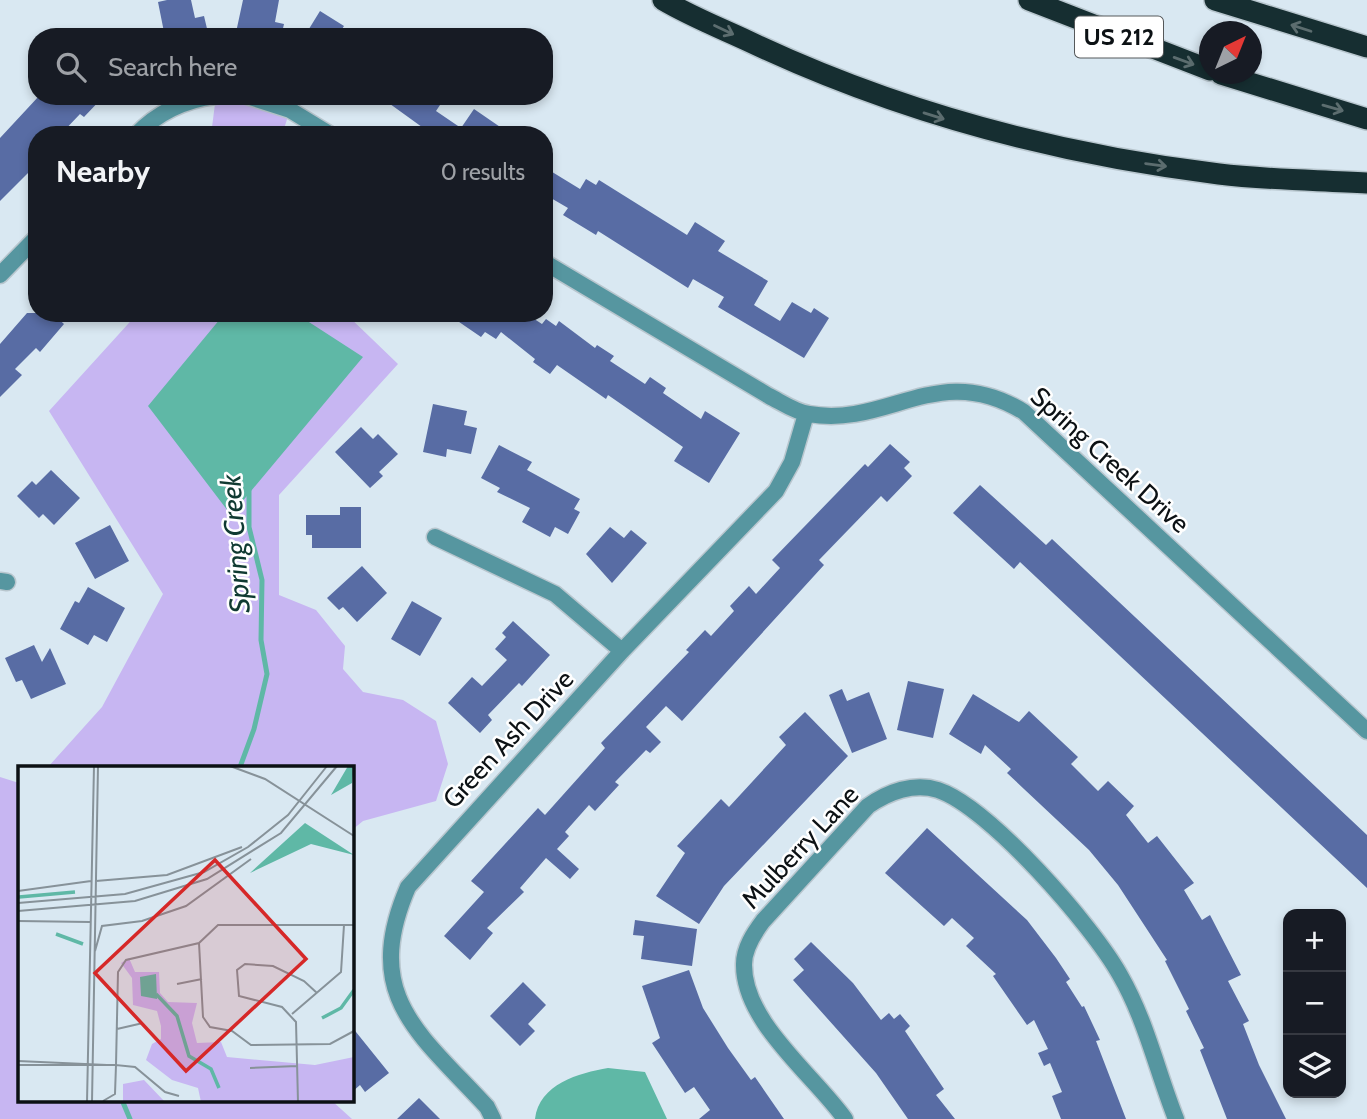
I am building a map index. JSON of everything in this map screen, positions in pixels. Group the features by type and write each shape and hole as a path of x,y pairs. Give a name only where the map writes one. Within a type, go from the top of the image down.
{"highway":[{"path":"663,0 803,67 865,92 998,134 1128,161 1222,174 1367,183"},
{"name":"US 212","path":"1029,0 1199,66"},
{"path":"1215,0 1367,47"},
{"path":"1254,84 1367,118"}],"street":[{"path":"146,126 157,116 178,105"},
{"path":"275,105 290,110 316,126"},
{"path":"0,275 28,246"},
{"name":"Spring Creek Drive","path":"553,267 769,396 806,414 831,416 863,411 951,390 978,391 1004,400 1024,412 1367,731"},
{"name":"Green Ash Drive","path":"493,1119 487,1107 416,1033 402,1010 390,962 398,910 408,887 423,867 622,652 776,491 792,462 806,414"},
{"path":"435,537 555,594 622,652"},
{"name":"Mulberry Lane","path":"845,1119 765,1023 749,997 744,964 751,939 763,920 868,806 886,793 908,788 936,789 964,802 1041,874 1092,932 1120,974 1145,1027 1176,1119"}],"shaded area":[{"path":"215,105 264,105 290,110 285,126 212,126"},
{"path":"130,322 354,322 398,364 279,495 279,595 316,610 345,646 343,669 363,692 403,700 436,721 448,764 436,801 363,821 354,828 354,766 49,766 102,707 163,594 49,411"},
{"path":"218,322 309,322 363,357 231,515 148,406"},
{"path":"0,777 18,783 18,1102 333,1102 352,1119 0,1119"},
{"path":"608,1068 645,1072 667,1119 535,1119 544,1097 562,1082"}],"building":[{"path":"191,0 195,18 204,16 207,28 163,28 158,2"},
{"path":"243,0 279,0 275,22 284,24 283,28 237,28"},
{"path":"320,11 344,26 343,28 310,28"},
{"path":"31,105 95,105 84,117 80,114 69,126 28,126 28,173 0,201 0,138"},
{"path":"391,105 440,105 436,111 458,126 421,126"},
{"path":"474,109 499,126 462,126"},
{"path":"553,172 580,189 586,179 596,185 599,180 687,235 695,222 725,241 718,251 768,281 754,305 780,321 792,302 811,313 814,308 829,318 804,358 718,307 724,297 693,279 688,288 598,231 596,235 563,215 568,208 553,199"},
{"path":"27,313 28,322 64,324 40,352 36,348 15,369 22,375 0,397 0,344"},
{"path":"559,321 595,348 597,345 614,356 610,361 645,384 650,377 666,388 663,393 701,419 705,411 740,433 709,483 674,461 683,447 608,395 606,399 557,365 550,374 501,332 496,339 485,332 481,337 459,322 550,322 556,326"},
{"path":"433,404 467,411 464,425 477,428 471,454 447,449 446,457 423,452"},
{"path":"361,427 373,439 378,434 398,454 379,472 383,476 370,488 335,452"},
{"path":"890,444 910,462 904,468 912,476 887,502 881,496 819,560 824,565 682,721 666,706 646,727 661,742 650,753 646,750 615,782 619,785 595,811 589,805 565,832 569,836 557,849 579,869 570,879 546,858 520,888 524,892 487,928 493,933 470,960 444,936 484,892 471,881 538,808 545,815 605,748 601,743 689,652 686,650 705,630 711,636 734,611 730,606 749,586 756,594 780,568 772,560 865,464 868,467"},
{"path":"499,445 532,462 527,470 580,499 574,509 580,512 568,534 555,527 550,537 522,522 530,508 497,492 500,488 481,478"},
{"path":"51,470 80,498 54,525 43,514 39,518 17,496 32,481 36,485"},
{"path":"980,485 1046,545 1052,539 1367,835 1367,888 1020,562 1014,569 953,513"},
{"path":"340,507 361,507 361,548 312,548 312,535 306,535 306,515 340,515"},
{"path":"110,525 129,561 95,579 75,543"},
{"path":"610,527 624,538 631,530 647,543 612,583 586,554"},
{"path":"362,566 387,593 357,622 343,607 339,610 327,598"},
{"path":"88,587 125,608 107,642 94,635 88,645 60,629 75,601 79,603"},
{"path":"412,601 442,618 420,656 391,639"},
{"path":"513,621 550,655 522,686 519,683 488,715 492,720 480,733 448,703 472,677 482,686 507,660 495,649 506,637 502,633"},
{"path":"34,645 42,662 50,648 66,684 31,699 22,680 16,682 5,658"},
{"path":"908,681 944,689 933,738 897,730"},
{"path":"842,689 847,701 869,692 887,739 852,753 829,695"},
{"path":"973,694 1019,722 1029,711 1078,757 1071,764 1098,791 1108,781 1134,806 1126,815 1148,843 1157,836 1194,883 1184,890 1202,920 1210,915 1241,975 1228,981 1249,1021 1243,1024 1259,1065 1286,1119 1227,1119 1200,1050 1204,1048 1186,1011 1189,1009 1165,961 1167,960 1118,885 1089,850 1007,773 1011,769 985,745 981,754 949,734"},
{"path":"805,712 848,756 724,886 699,924 656,896 685,853 677,846 721,799 729,807 786,745 779,737"},
{"path":"927,828 1027,920 1056,958 1070,979 1066,982 1082,1007 1084,1006 1100,1040 1096,1041 1126,1119 1061,1119 1052,1096 1062,1092 1050,1063 1044,1066 1038,1053 1048,1049 1034,1020 1027,1025 993,976 996,974 966,946 974,938 952,918 944,926 885,873"},
{"path":"635,920 697,929 692,966 641,959 644,936 633,935"},
{"path":"811,942 853,983 881,1020 889,1013 894,1019 900,1014 910,1026 905,1031 944,1089 936,1095 955,1119 908,1119 876,1073 793,980 804,970 794,959"},
{"path":"689,970 703,1008 728,1048 751,1080 755,1077 784,1119 699,1119 710,1110 694,1087 685,1093 652,1043 660,1038 642,986"},
{"path":"523,982 546,1005 528,1024 535,1031 520,1046 490,1016"},
{"path":"354,1029 389,1073 365,1092 360,1085 354,1090"},
{"path":"419,1098 440,1119 397,1119"}],"waterway":[{"name":"Spring Creek","path":"240,766 254,729 267,674 261,640 262,580 249,527 249,488"},
{"name":"Spring Creek","path":"123,1102 130,1119"}]}
